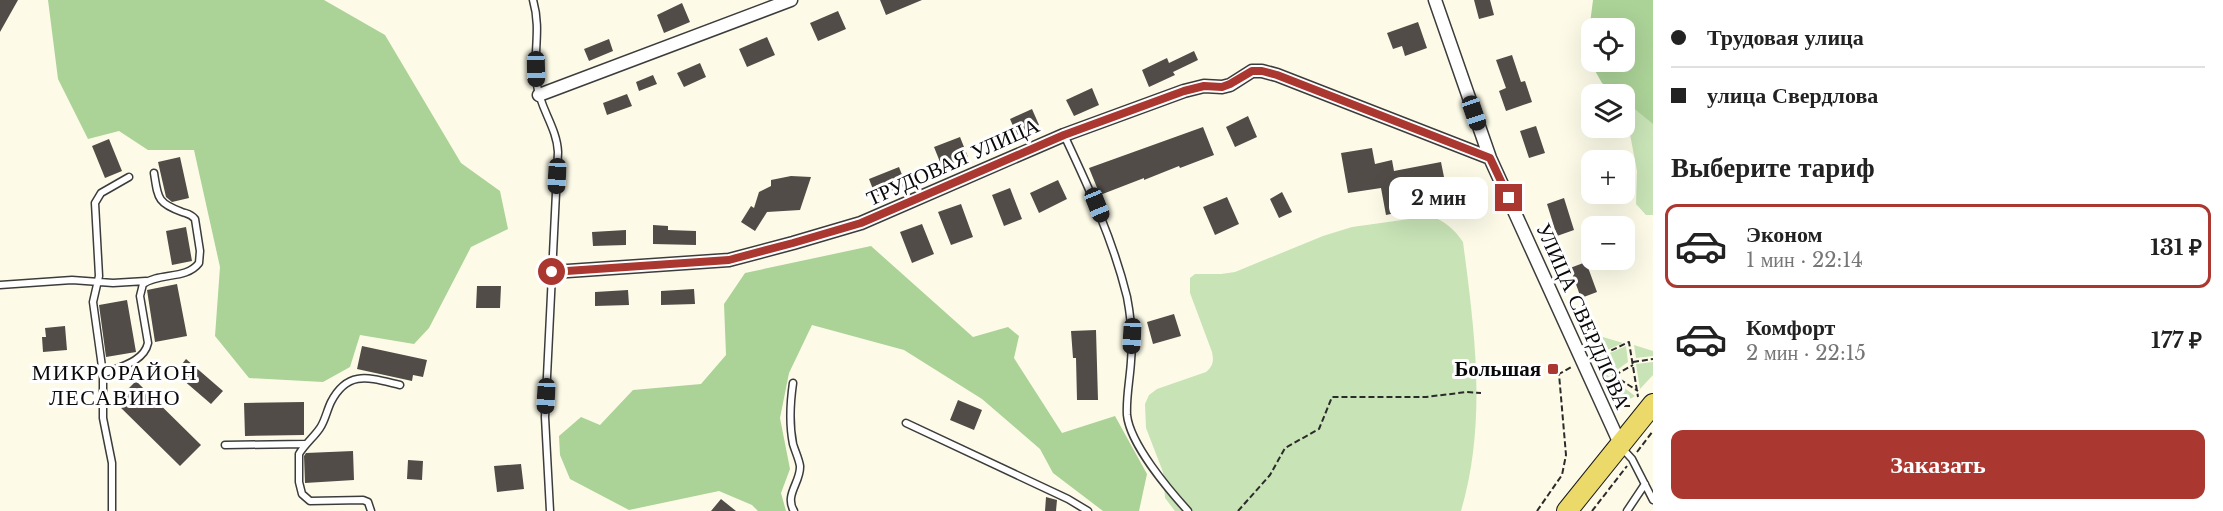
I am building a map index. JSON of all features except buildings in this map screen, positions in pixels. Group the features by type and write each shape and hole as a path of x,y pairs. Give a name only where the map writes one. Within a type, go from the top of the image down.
{"main road":[{"path":"1567,511 1626,453 1646,404"}],"street":[{"path":"539,95 791,0"},
{"name":"УЛИЦА СВЕРДЛОВА","path":"1435,0 1490,158 1626,453"},
{"name":"ТРУДОВАЯ УЛИЦА","path":"552,272 729,260 861,223 1064,135 1184,91 1204,86 1222,87 1252,71 1277,75 1490,158"}],"lane":[{"path":"533,0 539,31 536,76 539,95 558,142 545,417 550,511"},
{"path":"1064,135 1097,205 1111,242 1127,298 1132,336 1127,417 1140,448 1170,492 1188,511"},
{"path":"0,285 72,280 147,281 189,272 198,263 200,251 195,219 192,215 165,206 159,200 154,173"},
{"path":"112,511 112,462 103,418 103,374 93,302 98,282 95,203 101,193 129,177"},
{"path":"103,374 143,355 146,349 148,343 140,297 143,284 147,281"},
{"path":"371,511 368,502 363,500 310,501 302,494 299,482 299,454 320,428 332,400 343,385 353,378 373,379 400,385"},
{"path":"793,383 791,417 793,444 800,467 791,494 791,507 794,511"},
{"path":"906,423 1068,499 1088,511"},
{"path":"225,446 305,444"},
{"path":"1626,453 1653,500"},
{"path":"1627,511 1645,484"}],"path":[{"path":"1638,391 1590,360 1629,342 1638,391 1646,404"},
{"path":"1613,375 1633,363 1653,359"},
{"path":"1537,511 1562,475 1566,455 1559,374 1582,361"},
{"path":"1238,511 1270,475 1285,448 1319,429 1332,398 1426,397 1467,392 1481,393"},
{"path":"1609,403 1619,407 1631,405"},
{"path":"1592,511 1626,453 1653,431"}],"green space":[{"path":"48,0 324,0 385,35 461,163 500,191 508,229 471,247 429,328 414,344 360,335 350,367 323,382 249,378 215,336 220,267 194,150 148,150 119,131 88,139 58,79"},
{"path":"1593,0 1653,0 1653,124 1635,109 1635,84 1602,83 1596,72 1635,72 1635,18 1591,18"},
{"path":"1653,0 1653,215 1646,215 1636,204 1637,171 1635,150 1633,150 1631,138 1635,138 1635,84 1627,84 1626,72 1635,72 1634,18"},
{"path":"1431,216 1449,226 1463,242 1471,310 1476,411 1469,478 1461,511 1175,511 1165,498 1163,472 1146,428 1145,404 1149,395 1157,389 1206,372 1212,363 1212,352 1190,293 1190,278 1195,274 1235,272 1323,236 1352,227"},
{"path":"871,246 973,337 1008,327 1019,336 1014,358 1062,433 1115,416 1147,474 1139,511 1103,511 1053,473 1040,449 982,399 904,350 812,325 789,373 780,418 790,469 781,493 786,511 758,511 752,505 719,491 629,510 570,479 560,455 559,436 581,417 600,425 633,390 701,384 726,355 724,304 745,273"},
{"path":"1583,331 1623,343 1594,356"},
{"path":"1634,345 1653,351 1653,356 1636,358"},
{"path":"1626,346 1628,362 1614,372 1596,359"},
{"path":"1653,362 1653,375 1640,389 1636,364"},
{"path":"1597,367 1635,396 1630,399 1615,398 1603,385"}],"place":[{"name":"Большая","path":"1553,369"}],"district":[{"name":"МИКРОРАЙОН ЛЕСАВИНО","path":"115,384"}],"route":[{"path":"552,272 729,260 793,243 861,223 1064,135 1184,91 1204,86 1222,87 1252,71 1277,75 1490,158 1509,198"}]}
